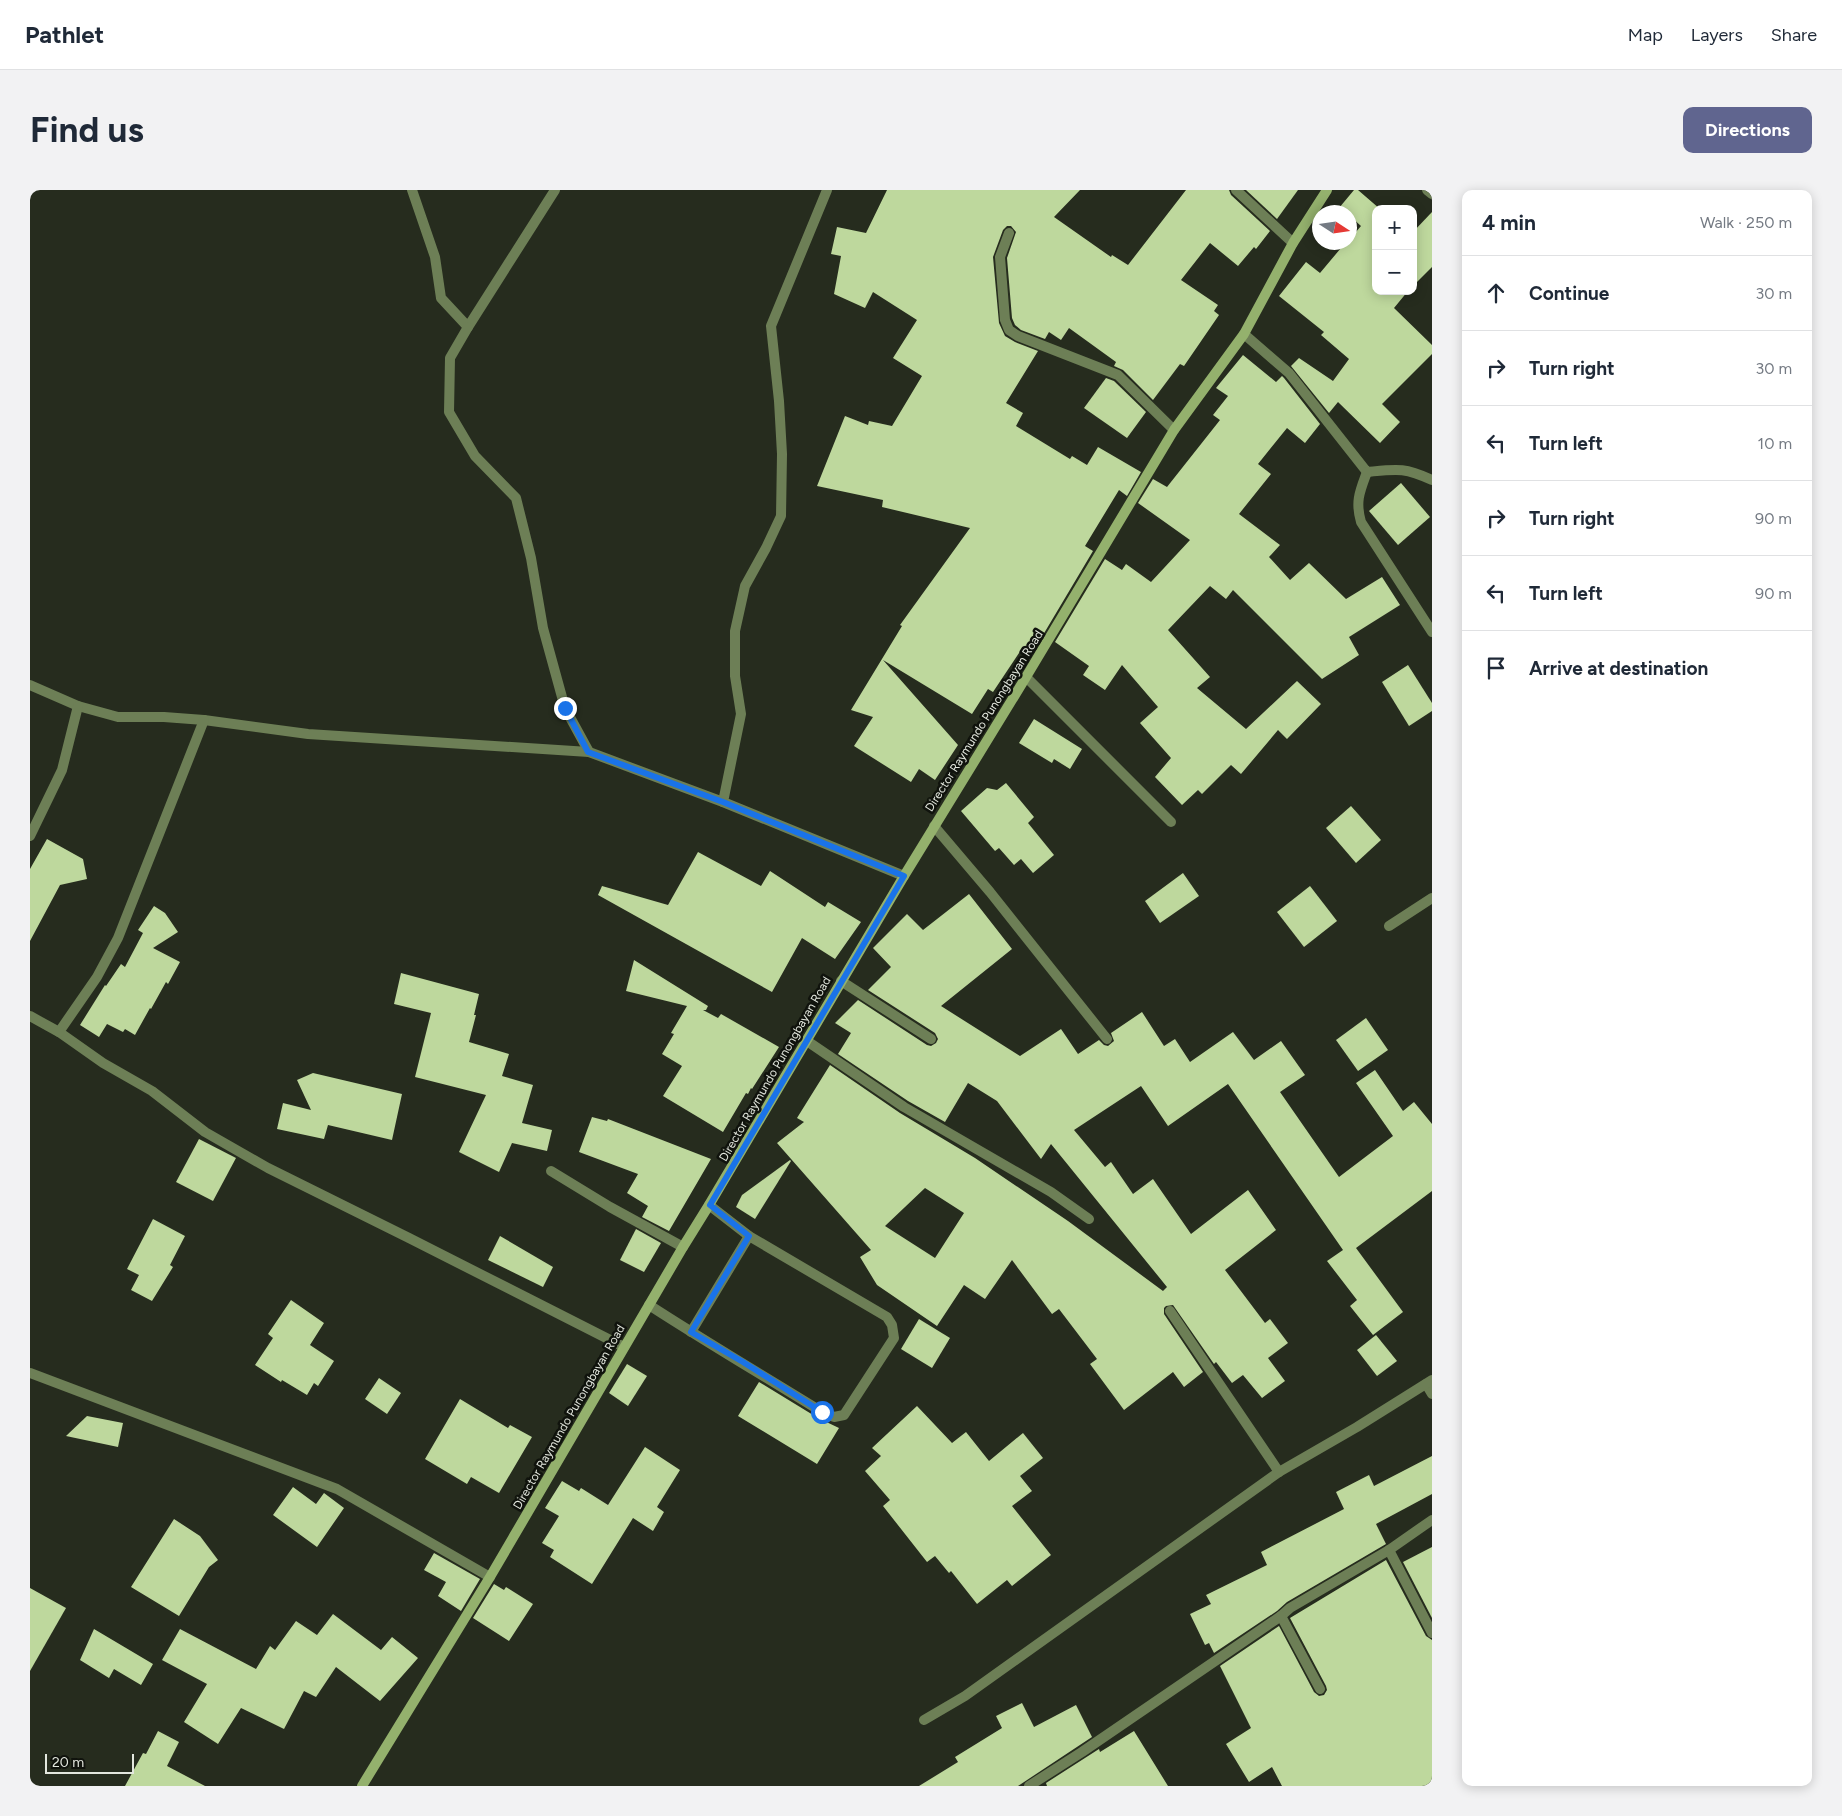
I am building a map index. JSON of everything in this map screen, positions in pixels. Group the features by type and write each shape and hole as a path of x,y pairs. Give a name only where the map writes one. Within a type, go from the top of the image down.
{"street":[{"path":"412,190 435,258 441,298 468,328"},
{"path":"555,190 450,358 449,412 475,456 516,498 531,558 543,628 565,708 588,752"},
{"path":"723,802 741,714 735,676 735,631 745,586 781,516 782,454 779,401 771,326 828,190"},
{"path":"1236,190 1294,243"},
{"name":"Director Raymundo Punongbayan Road","path":"362,1786 490,1577 683,1247 710,1205 934,826 1174,430 1244,334 1294,243 1327,190"},
{"path":"1427,190 1432,194"},
{"path":"1009,233 1000,257 1005,320 1009,330 1018,336 1118,376 1174,430"},
{"path":"1244,334 1289,373 1367,472"},
{"path":"1367,472 1396,469 1411,470 1432,480"},
{"path":"1367,472 1357,501 1361,522 1432,632"},
{"path":"1026,677 1171,822"},
{"path":"30,685 78,706 118,717 164,717 204,720 308,734 588,752 723,802 904,876"},
{"path":"30,836 62,770 78,706"},
{"path":"59,1032 97,977 118,938 204,720"},
{"path":"934,826 990,892 1107,1039"},
{"path":"1389,926 1432,898"},
{"path":"841,981 931,1039"},
{"path":"30,1016 59,1032 103,1063 152,1091 205,1132 268,1168 624,1347"},
{"path":"807,1041 904,1107 1051,1192 1089,1219"},
{"path":"551,1171 610,1207 683,1247"},
{"path":"650,1305 822,1412 834,1417 844,1415 894,1338 892,1325 887,1317 749,1236 710,1205"},
{"path":"691,1332 749,1236"},
{"path":"1170,1311 1279,1472"},
{"path":"30,1373 337,1489 490,1577"},
{"path":"924,1720 965,1696 1279,1472 1357,1427 1429,1382 1432,1394"},
{"path":"1029,1786 1082,1752 1290,1608 1389,1550 1432,1520"},
{"path":"1389,1550 1432,1633"},
{"path":"1281,1616 1320,1689"}],"building":[{"path":"887,190 1080,190 1054,217 1111,257 1112,255 1128,265 1186,190 1229,190 1231,195 1270,231 1256,249 1254,247 1238,266 1210,243 1181,280 1218,305 1214,311 1219,315 1184,366 1180,364 1153,400 1123,370 1114,366 1116,362 1069,328 1061,340 1049,332 1045,339 1021,330 1015,325 1012,318 1007,258 1016,232 1011,226 1007,226 1003,230 993,257 999,323 1005,336 1038,351 1006,403 1023,413 1016,426 1070,459 1072,456 1087,465 1098,447 1141,472 1127,496 1119,490 1085,546 1093,551 1043,635 1039,631 1026,649 1023,647 993,692 988,689 972,714 883,660 958,745 935,780 919,769 911,782 854,746 873,717 851,710 902,626 900,625 970,528 882,507 883,500 817,486 845,416 868,425 869,421 892,426 922,376 893,358 917,320 873,292 865,308 834,294 841,256 831,254 837,227 866,233"},
{"path":"1246,190 1298,190 1277,219"},
{"path":"1354,190 1358,190 1375,205 1372,205 1372,295 1405,295 1394,308 1432,345 1432,354 1382,404 1400,422 1380,443 1338,402 1329,413 1291,366 1299,358 1333,381 1349,359 1321,335 1324,332 1279,296 1306,262 1320,273 1339,250 1357,250 1357,231 1361,226 1357,222 1357,205 1342,205"},
{"path":"1432,212 1432,267 1417,282 1417,250 1417,228"},
{"path":"1243,355 1276,382 1282,376 1320,424 1305,443 1287,428 1258,464 1271,474 1239,514 1280,545 1269,557 1290,580 1309,563 1346,599 1382,577 1400,605 1349,637 1359,655 1322,679 1233,590 1226,599 1210,586 1168,630 1210,677 1197,688 1246,729 1297,681 1321,704 1287,739 1278,730 1241,774 1231,765 1202,794 1198,790 1182,805 1155,777 1171,758 1140,723 1158,707 1122,665 1105,690 1083,675 1089,666 1055,642 1105,559 1122,570 1126,564 1151,582 1190,540 1138,503 1153,479 1167,487 1220,420 1213,415 1228,396 1216,388"},
{"path":"1106,378 1114,381 1146,412 1127,438 1084,408"},
{"path":"1401,483 1430,517 1398,545 1369,511"},
{"path":"1408,665 1432,703 1432,711 1409,726 1382,682"},
{"path":"1034,719 1082,749 1070,769 1054,759 1052,763 1019,743"},
{"path":"1006,783 1034,817 1028,823 1054,855 1033,873 1021,859 1014,865 999,848 995,851 961,811 987,788 997,790"},
{"path":"1351,806 1381,840 1356,863 1326,828"},
{"path":"47,839 83,859 87,879 60,885 30,941 30,869"},
{"path":"698,852 761,886 770,871 825,907 828,902 861,922 835,959 802,938 772,992 598,895 602,886 668,905"},
{"path":"1183,873 1199,896 1160,923 1145,901"},
{"path":"1310,886 1337,921 1304,947 1277,912"},
{"path":"969,894 1012,949 941,1006 1020,1056 1061,1029 1078,1054 1099,1040 1108,1046 1114,1041 1111,1033 1142,1012 1164,1046 1175,1039 1190,1062 1233,1032 1254,1060 1281,1041 1305,1075 1280,1092 1339,1177 1393,1136 1356,1083 1375,1070 1403,1111 1414,1102 1432,1124 1432,1191 1356,1248 1403,1312 1373,1335 1350,1306 1357,1300 1327,1261 1343,1250 1228,1084 1168,1126 1141,1086 1074,1130 1105,1167 1111,1162 1133,1194 1153,1179 1191,1234 1248,1190 1276,1230 1225,1270 1265,1323 1270,1319 1288,1343 1268,1358 1285,1381 1262,1398 1243,1375 1232,1383 1216,1362 1214,1364 1173,1305 1164,1308 1164,1314 1203,1372 1184,1387 1173,1372 1124,1410 1090,1364 1097,1359 1059,1309 1052,1314 1012,1260 985,1299 964,1285 937,1326 877,1285 860,1257 871,1250 777,1143 804,1122 797,1118 830,1065 900,1113 975,1158 1068,1221 1163,1291 1167,1287 1051,1144 1041,1159 997,1101 968,1083 945,1122 908,1101 838,1054 851,1033 835,1023 858,1000 927,1045 931,1046 936,1043 938,1039 935,1033 868,990 891,967 873,948 907,914 923,930","holes":["925,1188 964,1213 935,1258 885,1226"]},
{"path":"154,906 165,913 178,932 153,948 180,962 135,1035 125,1029 123,1032 107,1024 99,1037 80,1025 105,985 121,964 125,967 143,933 138,930"},
{"path":"634,960 708,1006 706,1010 703,1010 718,1018 721,1014 779,1047 752,1089 748,1094 746,1093 723,1132 663,1096 682,1066 662,1054 674,1034 671,1033 687,1006 626,991"},
{"path":"401,973 479,994 469,1042 509,1054 502,1076 533,1085 522,1123 552,1130 547,1151 512,1143 499,1172 459,1152 486,1095 415,1077 431,1013 394,1004"},
{"path":"1366,1018 1388,1050 1358,1071 1336,1040"},
{"path":"313,1073 402,1094 392,1140 328,1125 324,1139 277,1129 283,1103 311,1110 297,1080"},
{"path":"592,1117 607,1121 608,1119 711,1159 669,1231 642,1217 648,1206 627,1193 638,1174 579,1152"},
{"path":"199,1139 236,1158 213,1201 176,1182"},
{"path":"790,1160 755,1219 736,1207 742,1195"},
{"path":"153,1219 185,1236 170,1265 173,1267 152,1301 131,1290 139,1275 127,1269"},
{"path":"636,1229 661,1243 644,1272 620,1260"},
{"path":"500,1236 553,1267 543,1287 488,1260"},
{"path":"291,1300 324,1323 310,1345 334,1361 318,1386 314,1383 307,1395 282,1380 281,1382 255,1365 273,1338 268,1334"},
{"path":"919,1319 950,1338 932,1368 901,1349"},
{"path":"1376,1335 1397,1361 1377,1376 1357,1350"},
{"path":"627,1364 647,1376 628,1406 609,1393"},
{"path":"379,1378 401,1393 387,1414 365,1399"},
{"path":"759,1382 818,1418 839,1428 817,1464 738,1416"},
{"path":"460,1399 508,1428 510,1425 532,1437 499,1493 471,1477 467,1484 425,1459"},
{"path":"917,1406 952,1443 966,1432 989,1461 1023,1433 1043,1458 1020,1476 1032,1491 1012,1506 1051,1555 1012,1586 1007,1580 977,1604 951,1571 949,1573 935,1556 927,1562 883,1506 890,1500 865,1471 881,1456 872,1448"},
{"path":"87,1416 123,1423 118,1447 66,1436"},
{"path":"645,1447 680,1470 657,1507 664,1512 653,1531 633,1518 592,1584 550,1557 554,1550 542,1543 559,1516 545,1508 562,1481 579,1491 581,1488 608,1505"},
{"path":"1432,1456 1432,1494 1376,1524 1386,1544 1287,1602 1277,1611 1214,1653 1209,1643 1205,1645 1190,1614 1211,1604 1206,1595 1267,1565 1261,1552 1344,1509 1336,1492 1369,1475 1374,1486"},
{"path":"293,1487 316,1504 324,1493 344,1508 317,1547 273,1515"},
{"path":"174,1519 200,1536 218,1560 209,1567 179,1616 131,1587"},
{"path":"1432,1547 1432,1618 1403,1562"},
{"path":"434,1553 480,1579 461,1611 438,1596 446,1582 424,1570"},
{"path":"1386,1560 1426,1636 1432,1640 1432,1786 1282,1786 1272,1767 1249,1782 1226,1744 1251,1728 1220,1666 1279,1626 1314,1692 1319,1696 1324,1695 1327,1690 1326,1686 1290,1618"},
{"path":"494,1584 504,1590 506,1587 533,1604 509,1641 473,1618"},
{"path":"30,1588 66,1608 30,1671"},
{"path":"333,1614 381,1650 392,1637 418,1658 380,1701 336,1667 316,1697 304,1691 284,1729 241,1708 218,1744 184,1722 207,1684 162,1660 180,1629 256,1669 270,1646 275,1650 296,1621 317,1635"},
{"path":"94,1629 153,1664 141,1685 114,1669 109,1678 80,1660"},
{"path":"1022,1703 1034,1727 1076,1705 1092,1737 1018,1786 919,1786 958,1762 955,1757 1002,1728 996,1716"},
{"path":"158,1731 179,1742 167,1766 205,1786 125,1786 143,1753 146,1754"},
{"path":"1134,1731 1168,1786 1047,1786 1046,1783 1099,1749 1100,1752"}],"route":[{"path":"565,708 588,752 723,802 904,876 710,1205 749,1236 691,1332 822,1412"}]}
